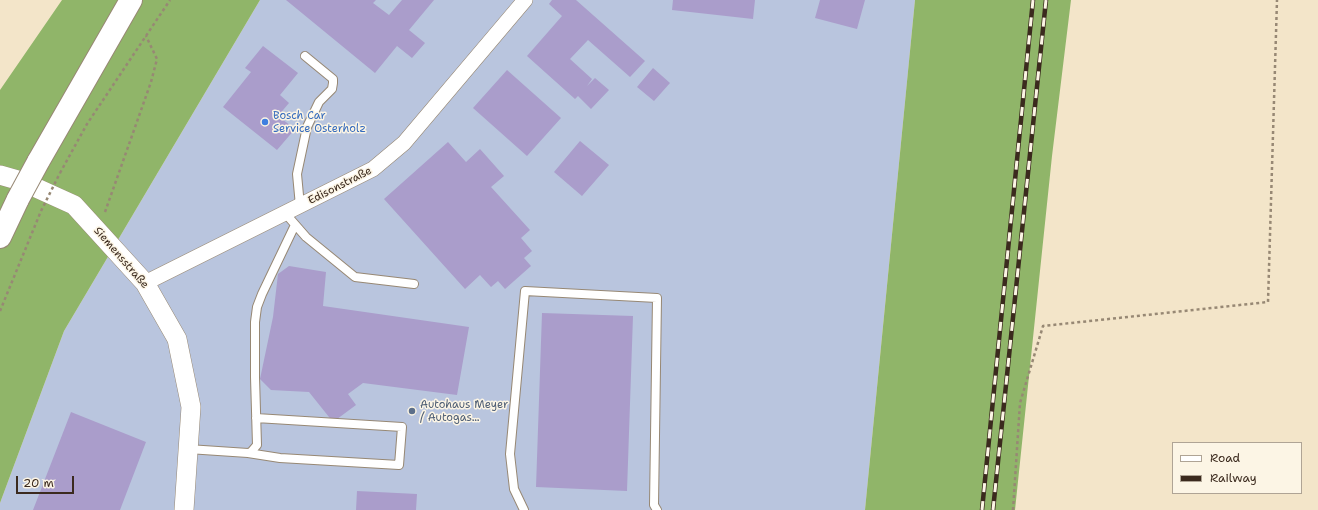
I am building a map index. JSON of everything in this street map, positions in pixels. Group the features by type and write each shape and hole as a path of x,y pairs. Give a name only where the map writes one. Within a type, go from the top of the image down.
{"main road":[{"path":"0,237 38,162 131,0"}],"street":[{"name":"Edisonstraße","path":"145,283 373,169 404,143 525,0"},
{"name":"Siemensstraße","path":"0,175 21,181 74,205 145,283 177,339 192,407 184,510"}],"lane":[{"path":"300,206 297,174 308,127 319,102 332,89 334,83 333,79 305,56"},
{"path":"285,213 315,245 356,277 414,284"},
{"path":"248,453 251,452 256,445 254,377 255,322 257,307 296,225"},
{"path":"524,510 514,489 510,454 525,291 657,298 654,505 656,510"},
{"path":"188,449 248,453 280,458 399,465 402,427 256,418"}],"path":[{"path":"0,311 41,212 60,173 87,124 170,0"},
{"path":"1013,510 1020,403 1043,326 1268,302 1277,0"},
{"path":"98,231 151,82 157,59 146,36"}],"shaded area":[{"path":"260,0 915,0 865,510 0,510 0,503 64,331"}],"green space":[{"path":"62,0 260,0 64,331 0,503 0,90"},
{"path":"915,0 1071,0 1052,156 1015,510 865,510"}],"building":[{"path":"286,0 376,0 373,3 389,15 402,0 434,0 409,30 425,43 412,58 397,46 375,73"},
{"path":"552,0 576,0 645,61 630,77 588,40 570,59 592,79 587,86 595,78 609,90 591,109 578,96 575,99 527,56 562,16 549,4"},
{"path":"673,0 755,0 753,19 672,10"},
{"path":"820,0 865,0 857,29 815,18"},
{"path":"263,46 298,73 280,95 289,103 278,116 295,129 277,150 223,107 251,72 245,68"},
{"path":"653,68 670,83 654,101 637,87"},
{"path":"507,70 561,118 527,156 473,108"},
{"path":"580,141 609,165 582,196 554,172"},
{"path":"448,142 466,162 480,149 504,176 491,187 530,230 521,238 532,251 524,258 531,266 505,289 498,281 491,287 480,275 465,289 384,199"},
{"path":"289,266 326,272 323,306 469,327 457,395 363,383 348,394 356,405 333,422 309,392 271,390 260,379 273,317 278,274"},
{"path":"542,313 633,316 627,491 536,487"},
{"path":"71,412 146,442 120,510 33,510"},
{"path":"357,491 417,494 416,510 356,510"}],"railway":[{"path":"982,510 1033,0"},
{"path":"993,510 1046,0"}],"place":[{"name":"Bosch Car Service Osterholz","path":"265,122"},
{"name":"Autohaus Meyer / Autogas...","path":"412,411"}]}
